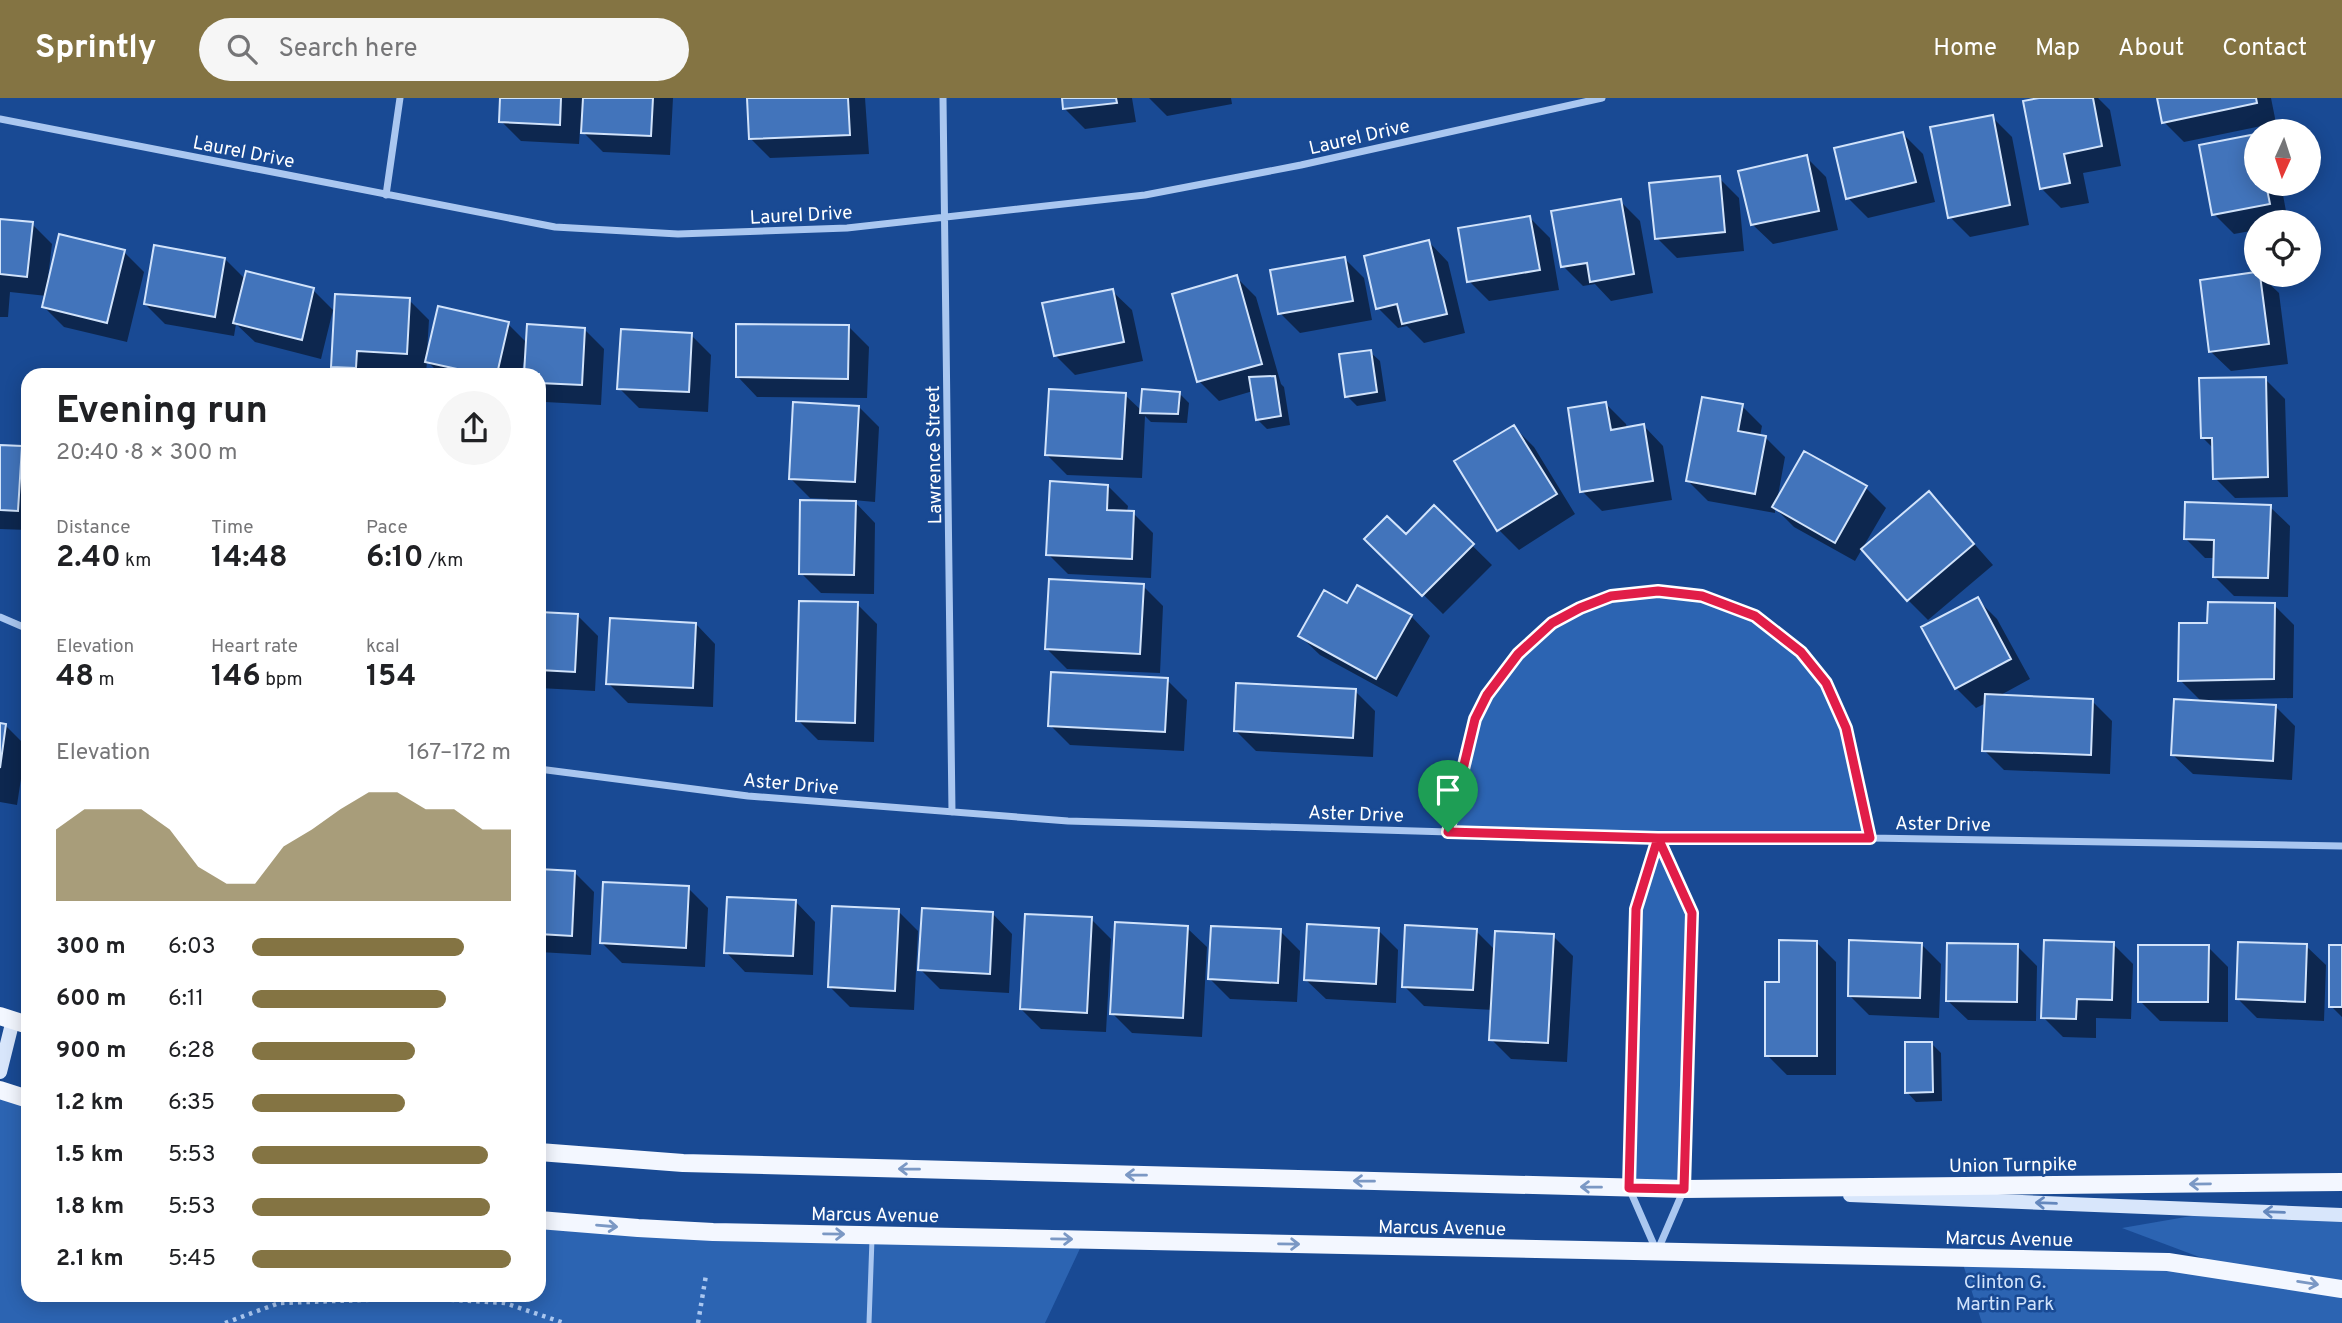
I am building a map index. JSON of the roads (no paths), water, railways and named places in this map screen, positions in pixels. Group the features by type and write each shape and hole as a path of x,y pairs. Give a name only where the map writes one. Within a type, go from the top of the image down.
{"main road":[{"path":"0,1072 14,1020"},
{"path":"0,1090 21,1097"},
{"name":"Marcus Avenue","path":"546,1153 683,1163 1684,1189 2342,1215"},
{"name":"Union Turnpike","path":"1684,1189 2342,1182"},
{"name":"Marcus Avenue","path":"546,1221 638,1228 873,1235 2168,1262 2342,1289"}],"street":[{"path":"386,195 400,98"},
{"name":"Lawrence Street","path":"943,98 952,812"},
{"name":"Laurel Drive","path":"0,119 555,227 678,234 848,229 1145,195 1301,165 1602,98"},
{"path":"1448,832 1475,719 1487,695 1518,654 1552,623 1580,608 1611,596 1658,591 1702,596 1755,616 1801,652 1826,683 1846,728 1870,838"},
{"path":"0,617 21,626"},
{"name":"Aster Drive","path":"546,770 748,796 1068,821 1658,838 1870,838 2342,846"},
{"path":"1657,1252 1629,1188 1636,909 1658,838"},
{"path":"1657,1252 1684,1189 1692,913 1658,838"}],"lane":[{"path":"869,1323 873,1235"}],"park label":[{"name":"Clinton G. Martin Park","path":"2005,1292"}]}
